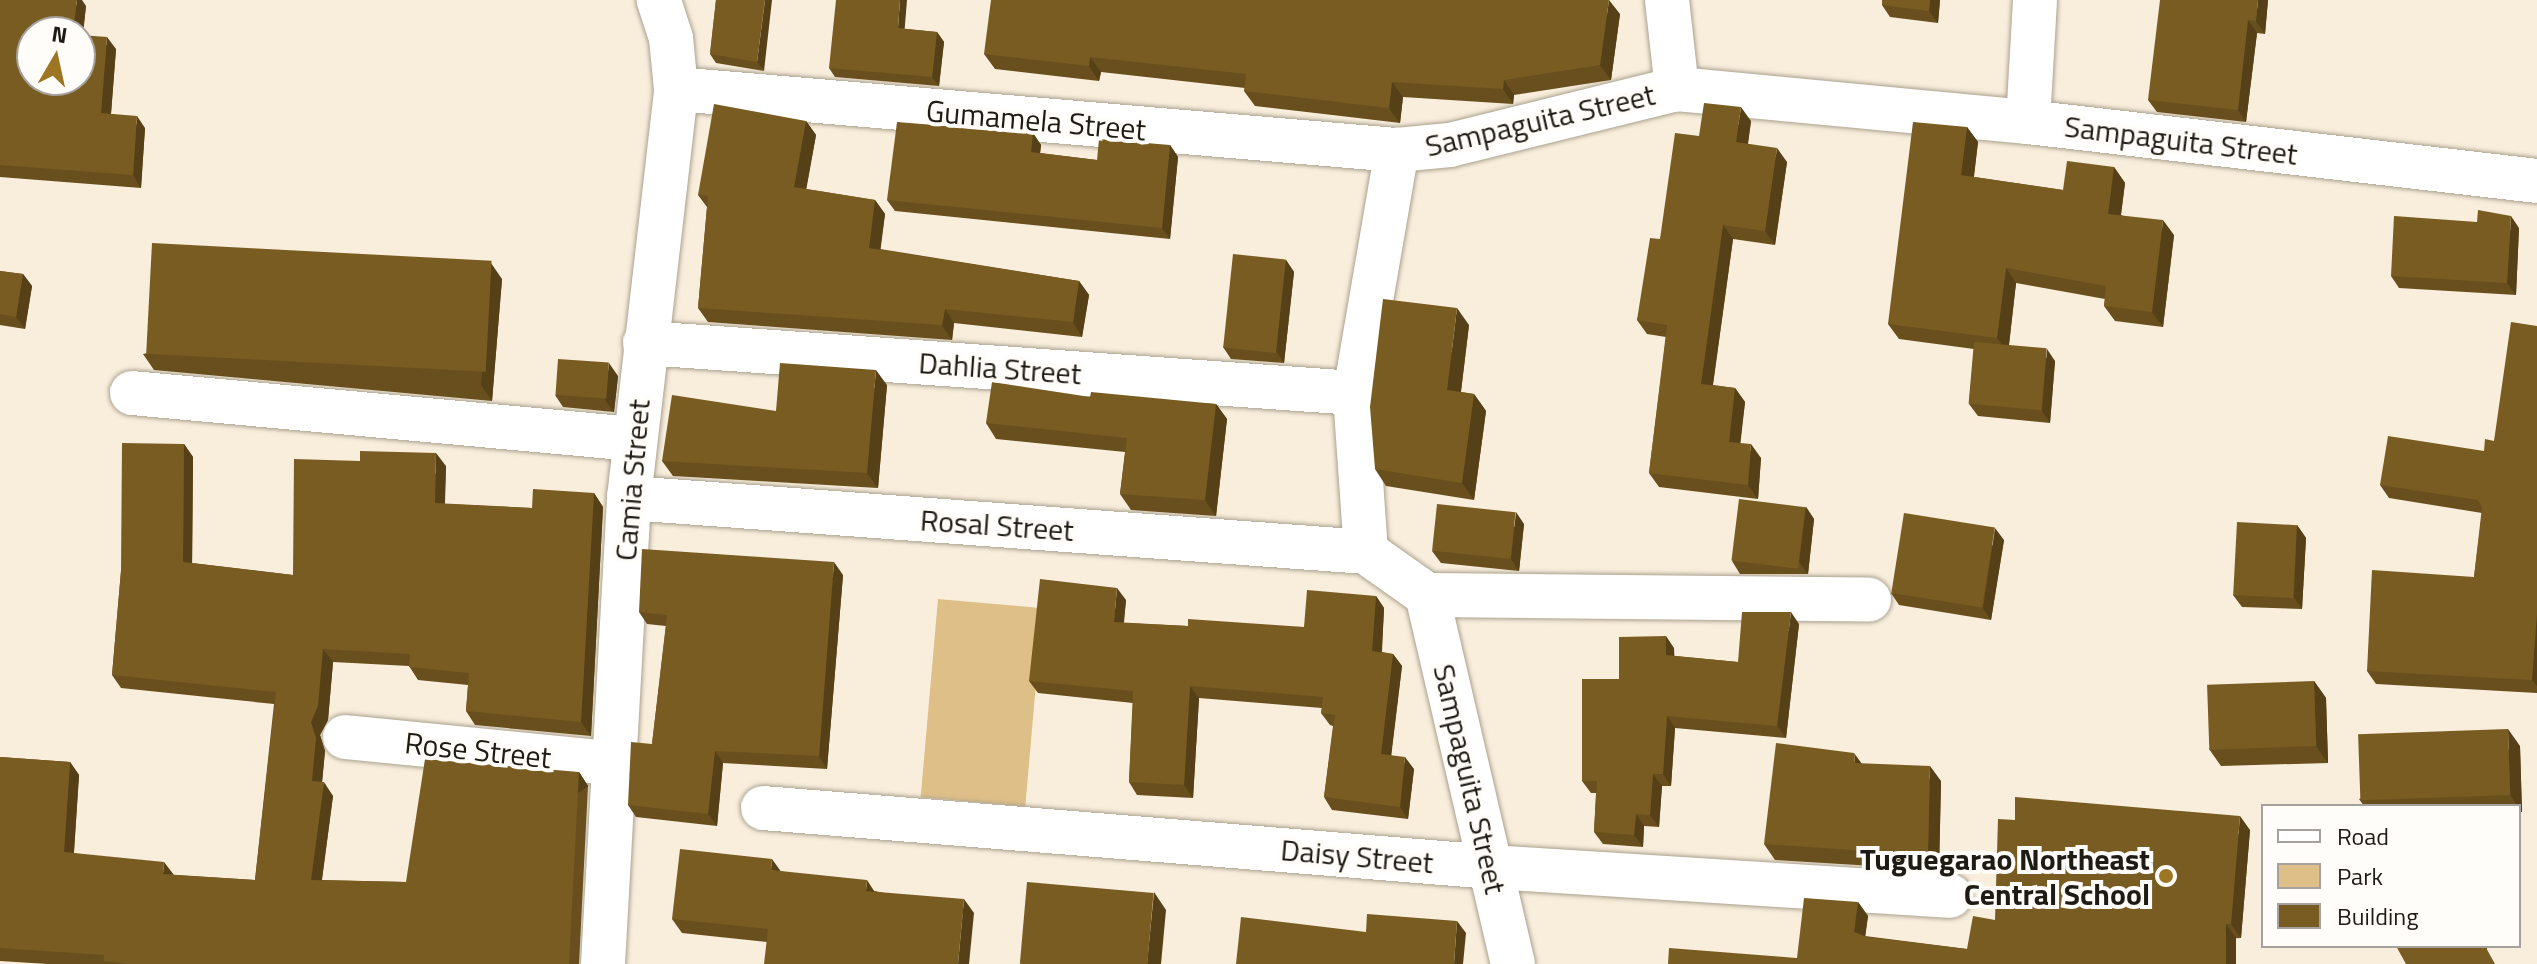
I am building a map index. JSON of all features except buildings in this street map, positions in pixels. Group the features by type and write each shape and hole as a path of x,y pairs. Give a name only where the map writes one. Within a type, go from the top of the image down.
{"street":[{"name":"Camia Street","path":"603,964 629,498 676,89 671,38 659,0"},
{"path":"1667,0 1677,89"},
{"path":"2028,122 2035,0"},
{"name":"Gumamela Street","path":"676,89 1397,150"},
{"name":"Sampaguita Street","path":"1366,552 1355,393 1397,150 1450,145 1677,89 2028,122 2537,181"},
{"name":"Dahlia Street","path":"645,343 1355,393"},
{"path":"132,393 634,439"},
{"name":"Rosal Street","path":"629,498 1366,552"},
{"path":"1366,552 1427,595 1869,600"},
{"name":"Sampaguita Street","path":"1427,595 1513,964"},
{"name":"Rose Street","path":"345,737 612,763"},
{"name":"Daisy Street","path":"763,808 1492,867 1950,896"}],"green space":[{"path":"938,599 1043,608 1025,806 921,797"}],"place":[{"name":"Tuguegarao Northeast Central School","path":"2166,876"}]}
